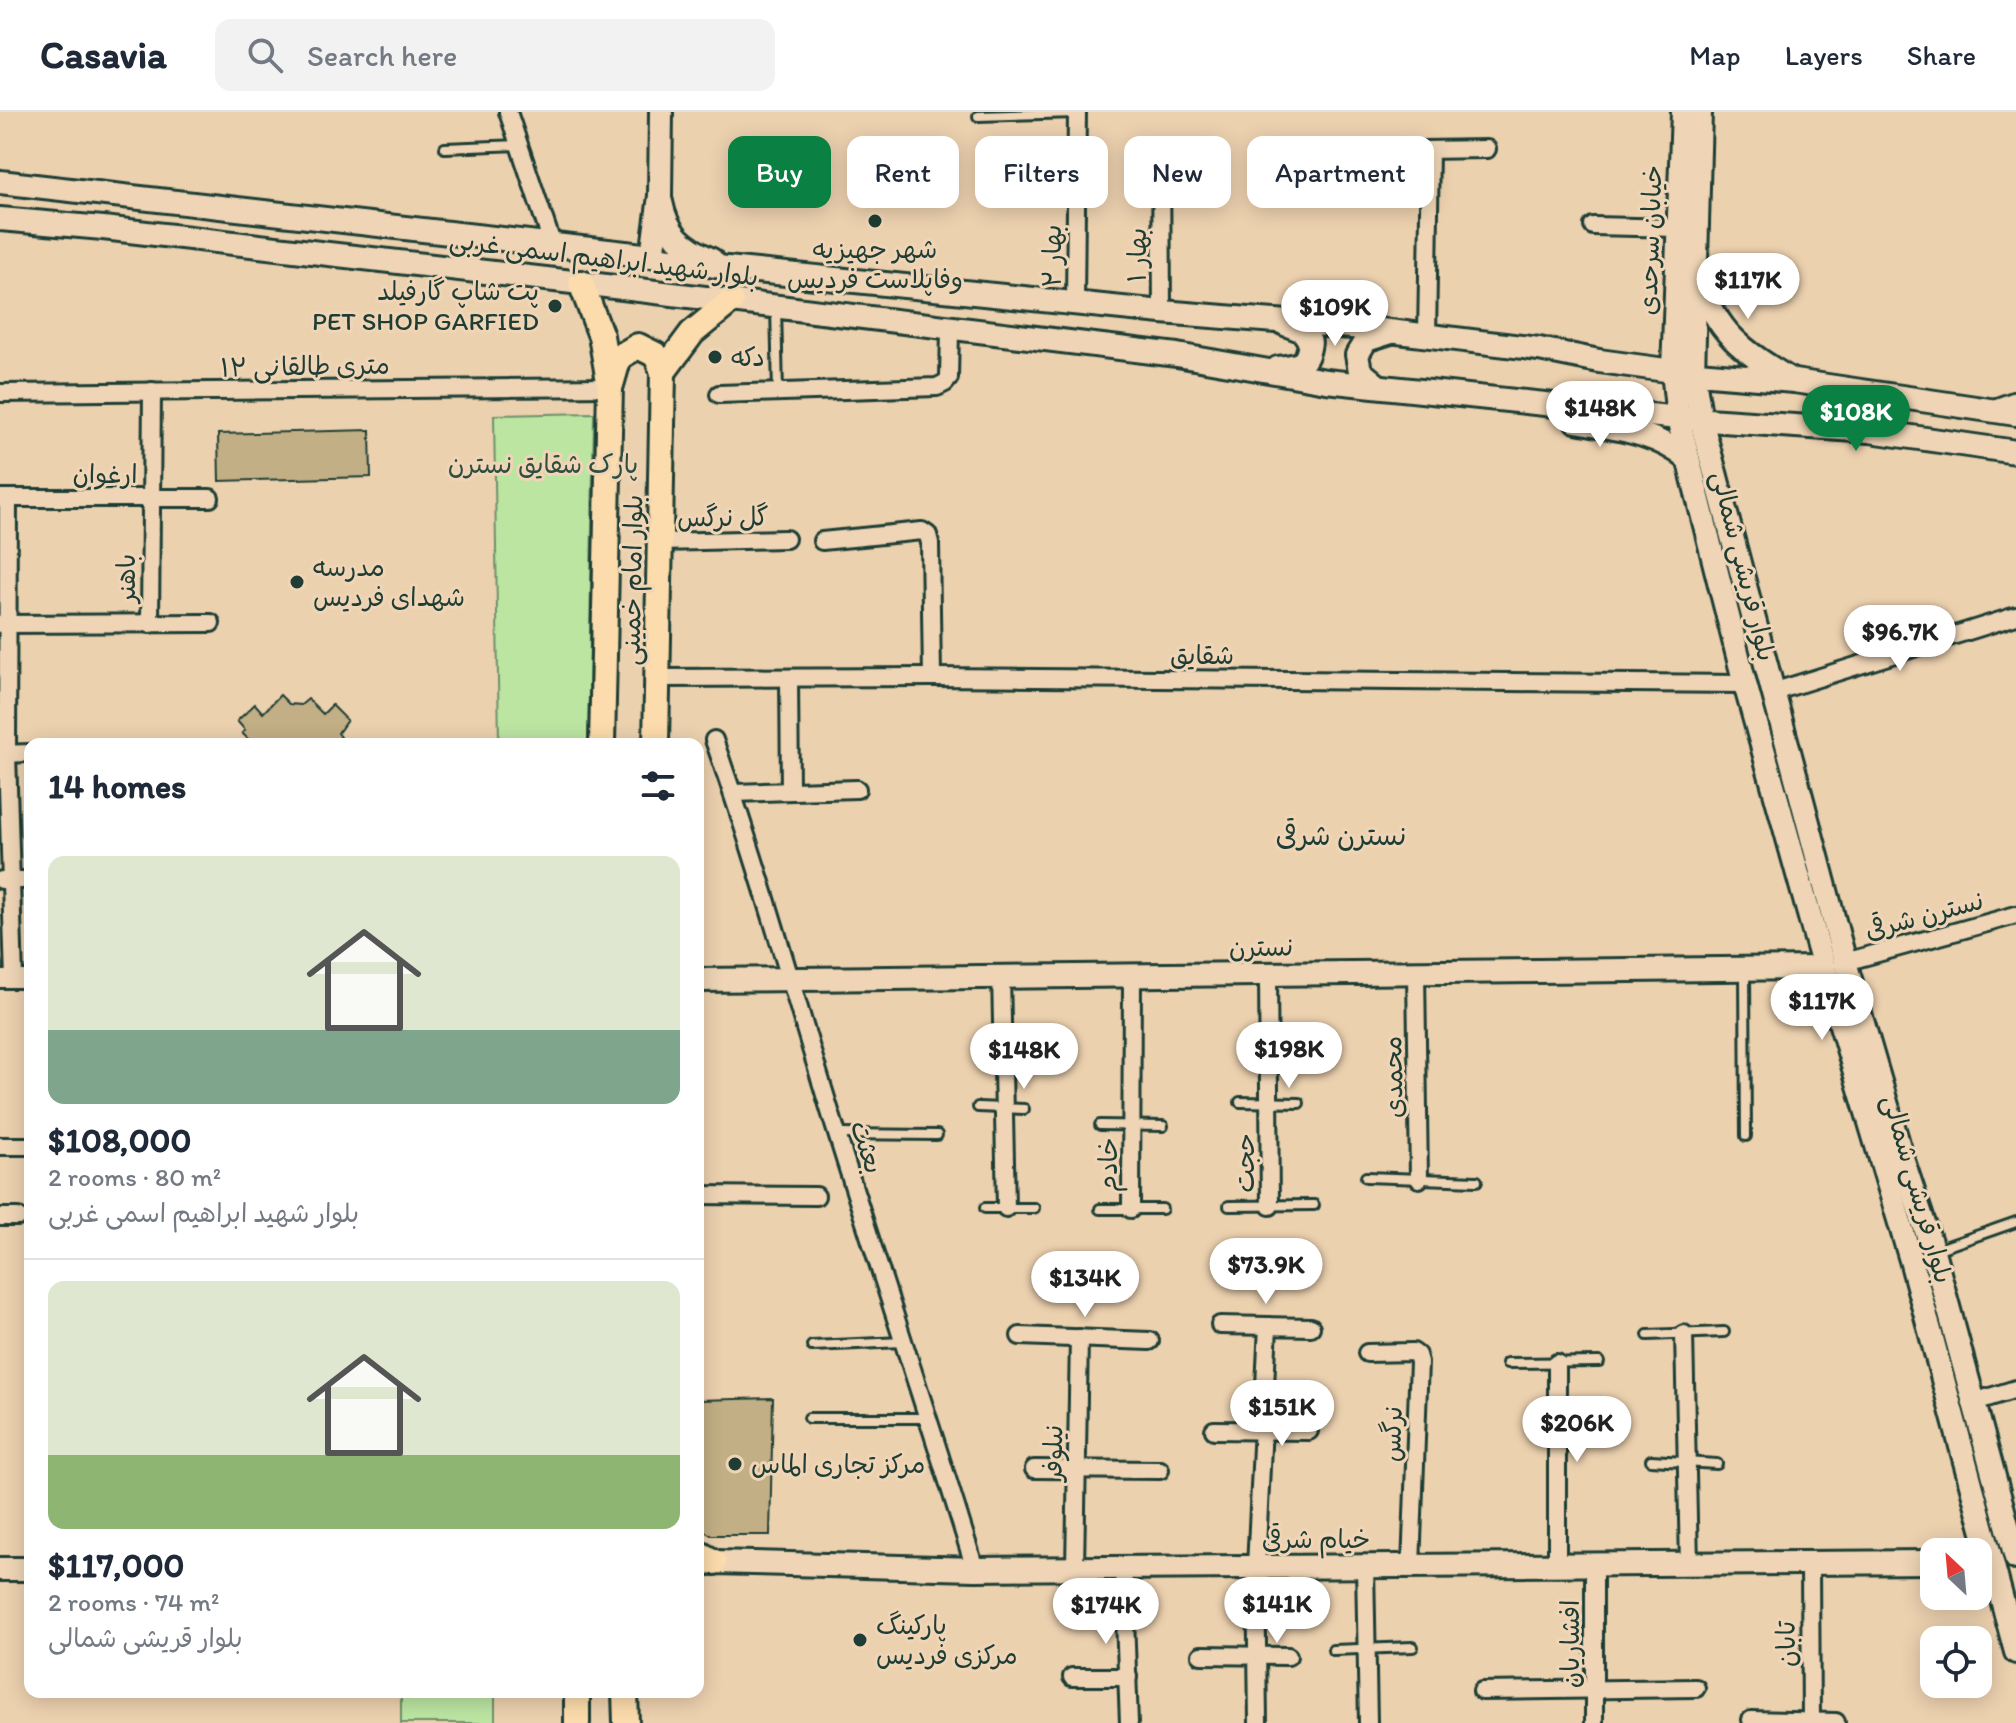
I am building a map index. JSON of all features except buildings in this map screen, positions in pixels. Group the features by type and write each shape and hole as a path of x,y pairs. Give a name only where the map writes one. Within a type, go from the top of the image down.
{"main road":[{"path":"652,256 660,196 661,112"},
{"name":"خیابان سرحدی","path":"1683,112 1678,228 1683,372"},
{"name":"خیابان سرحدی","path":"1683,372 1696,264 1700,112"},
{"name":"بلوار شهید ابراهیم اسمی غربی","path":"0,182 652,256 727,268 1392,332 1539,349 1683,372 1794,381 2016,414"},
{"path":"660,196 670,230 700,255 727,268"},
{"name":"بلوار شهید ابراهیم اسمی غربی","path":"0,219 103,228 776,306 1177,355 1326,381 1701,420"},
{"path":"1696,264 1705,295 1720,327 1753,357 1794,381"},
{"name":"بلوار امام خمینی","path":"581,283 601,336 610,387 602,738"},
{"path":"663,372 692,333 731,301"},
{"path":"1269,370 1300,365 1309,356 1310,342 1303,331 1277,320"},
{"path":"1378,386 1360,371 1357,355 1366,340 1392,332"},
{"path":"610,387 619,357 638,346 656,355 663,372"},
{"name":"بلوار امام خمینی","path":"656,738 663,372"},
{"name":"بلوار قریشی شمالی","path":"1683,372 1678,418 1745,684 1868,1081 1979,1538"},
{"name":"بلوار قریشی شمالی","path":"1683,372 1701,420 1773,692 1834,965"},
{"path":"1538,404 1564,418 1636,433 1662,442 1688,459"},
{"path":"1957,406 1975,420 1976,429 1963,444"},
{"path":"1701,420 1870,431 2016,452"},
{"name":"نسترن","path":"704,980 1745,969 1834,965"},
{"name":"بلوار قریشی شمالی","path":"1868,1081 1933,1251 2016,1556"},
{"name":"خیام شرقی","path":"704,1560 975,1569 1920,1562"},
{"path":"0,1569 24,1569"},
{"name":"بلوار قریشی شمالی","path":"1992,1582 2016,1652"},
{"path":"577,1698 577,1723"},
{"path":"625,1698 626,1723"}],"street":[{"path":"508,112 553,246"},
{"name":"بهار ۲","path":"1075,303 1077,113"},
{"path":"1434,150 1487,149"},
{"name":"بهار ۱","path":"1161,208 1162,312"},
{"path":"1427,337 1429,208"},
{"path":"1593,226 1678,228"},
{"path":"719,394 937,387 949,378 950,329"},
{"name":"۱۲ متری طالقانی","path":"0,393 610,387"},
{"name":"باهنر","path":"4,624 150,624 152,391"},
{"path":"1989,409 2016,400"},
{"path":"4,498 5,880 15,979"},
{"name":"ارغوان","path":"4,498 210,498"},
{"path":"822,541 922,531 928,535 932,677"},
{"name":"گل نرگس","path":"661,542 786,539"},
{"path":"1773,692 2016,616"},
{"path":"150,624 211,623"},
{"name":"شقایق","path":"659,678 932,677 1745,684"},
{"path":"789,678 790,790"},
{"name":"بعثت","path":"714,740 792,980 837,1134 930,1418 975,1569"},
{"path":"4,754 24,753"},
{"path":"733,793 857,789"},
{"name":"نسترن شرقی","path":"1834,965 2016,915"},
{"name":"محمدی","path":"1416,973 1419,1179"},
{"path":"1001,975 1006,1208"},
{"name":"حجت","path":"1268,975 1270,1206"},
{"name":"خادم","path":"1131,1209 1132,977"},
{"path":"0,1146 24,1146"},
{"path":"704,1195 816,1196"},
{"path":"0,1217 18,1217"},
{"path":"1220,1325 1311,1327"},
{"path":"1258,1723 1256,1567 1268,1326"},
{"path":"1684,1334 1689,1565"},
{"path":"1020,1336 1150,1341"},
{"name":"نیلوفر","path":"1075,1568 1079,1338"},
{"name":"نرگس","path":"1367,1353 1413,1352 1419,1362 1411,1566"},
{"path":"1557,1363 1557,1566"},
{"path":"1974,1402 2016,1389"},
{"path":"1214,1430 1309,1431"},
{"path":"1034,1469 1160,1470"},
{"name":"تابان","path":"1810,1565 1811,1722"},
{"path":"1365,1566 1368,1723"},
{"name":"افشاریان","path":"1594,1566 1594,1723"},
{"path":"1123,1568 1129,1723"},
{"path":"1201,1655 1288,1656"},
{"path":"1072,1677 1128,1677"},
{"path":"1482,1691 1696,1688"},
{"path":"1751,1720 1836,1722"}],"lane":[{"path":"978,116 1077,113"},
{"path":"445,148 520,145"},
{"path":"776,306 778,393"},
{"path":"1745,969 1746,1136"},
{"path":"1240,1102 1299,1103"},
{"path":"978,1107 1024,1109"},
{"path":"1100,1125 1163,1126"},
{"path":"837,1134 937,1135"},
{"path":"1366,1177 1477,1181"},
{"path":"1229,1206 1314,1205"},
{"path":"985,1208 1034,1208"},
{"path":"1100,1209 1162,1209"},
{"path":"1933,1251 2016,1222"},
{"path":"1648,1335 1724,1332"},
{"path":"812,1346 905,1342"},
{"path":"1507,1363 1599,1362"},
{"path":"809,1418 930,1418"},
{"path":"1651,1460 1717,1464"},
{"path":"1333,1650 1413,1647"}],"green space":[{"name":"پارک شقایق نسترن","path":"594,413 588,738 499,738 494,415"},
{"path":"401,1698 495,1698 495,1723 401,1723"}],"place":[{"name":"شهر جهیزیه وفاپلاست فردیس","path":"875,221"},
{"name":"پت شاپ گارفیلد PET SHOP GARFIED","path":"555,306"},
{"name":"دکه","path":"715,357"},
{"name":"مدرسه شهدای فردیس","path":"297,582"},
{"name":"مرکز تجاری الماس","path":"735,1464"},
{"name":"پارکینگ مرکزی فردیس","path":"860,1640"}],"district":[{"name":"نسترن شرقی","path":"1341,835"}]}
